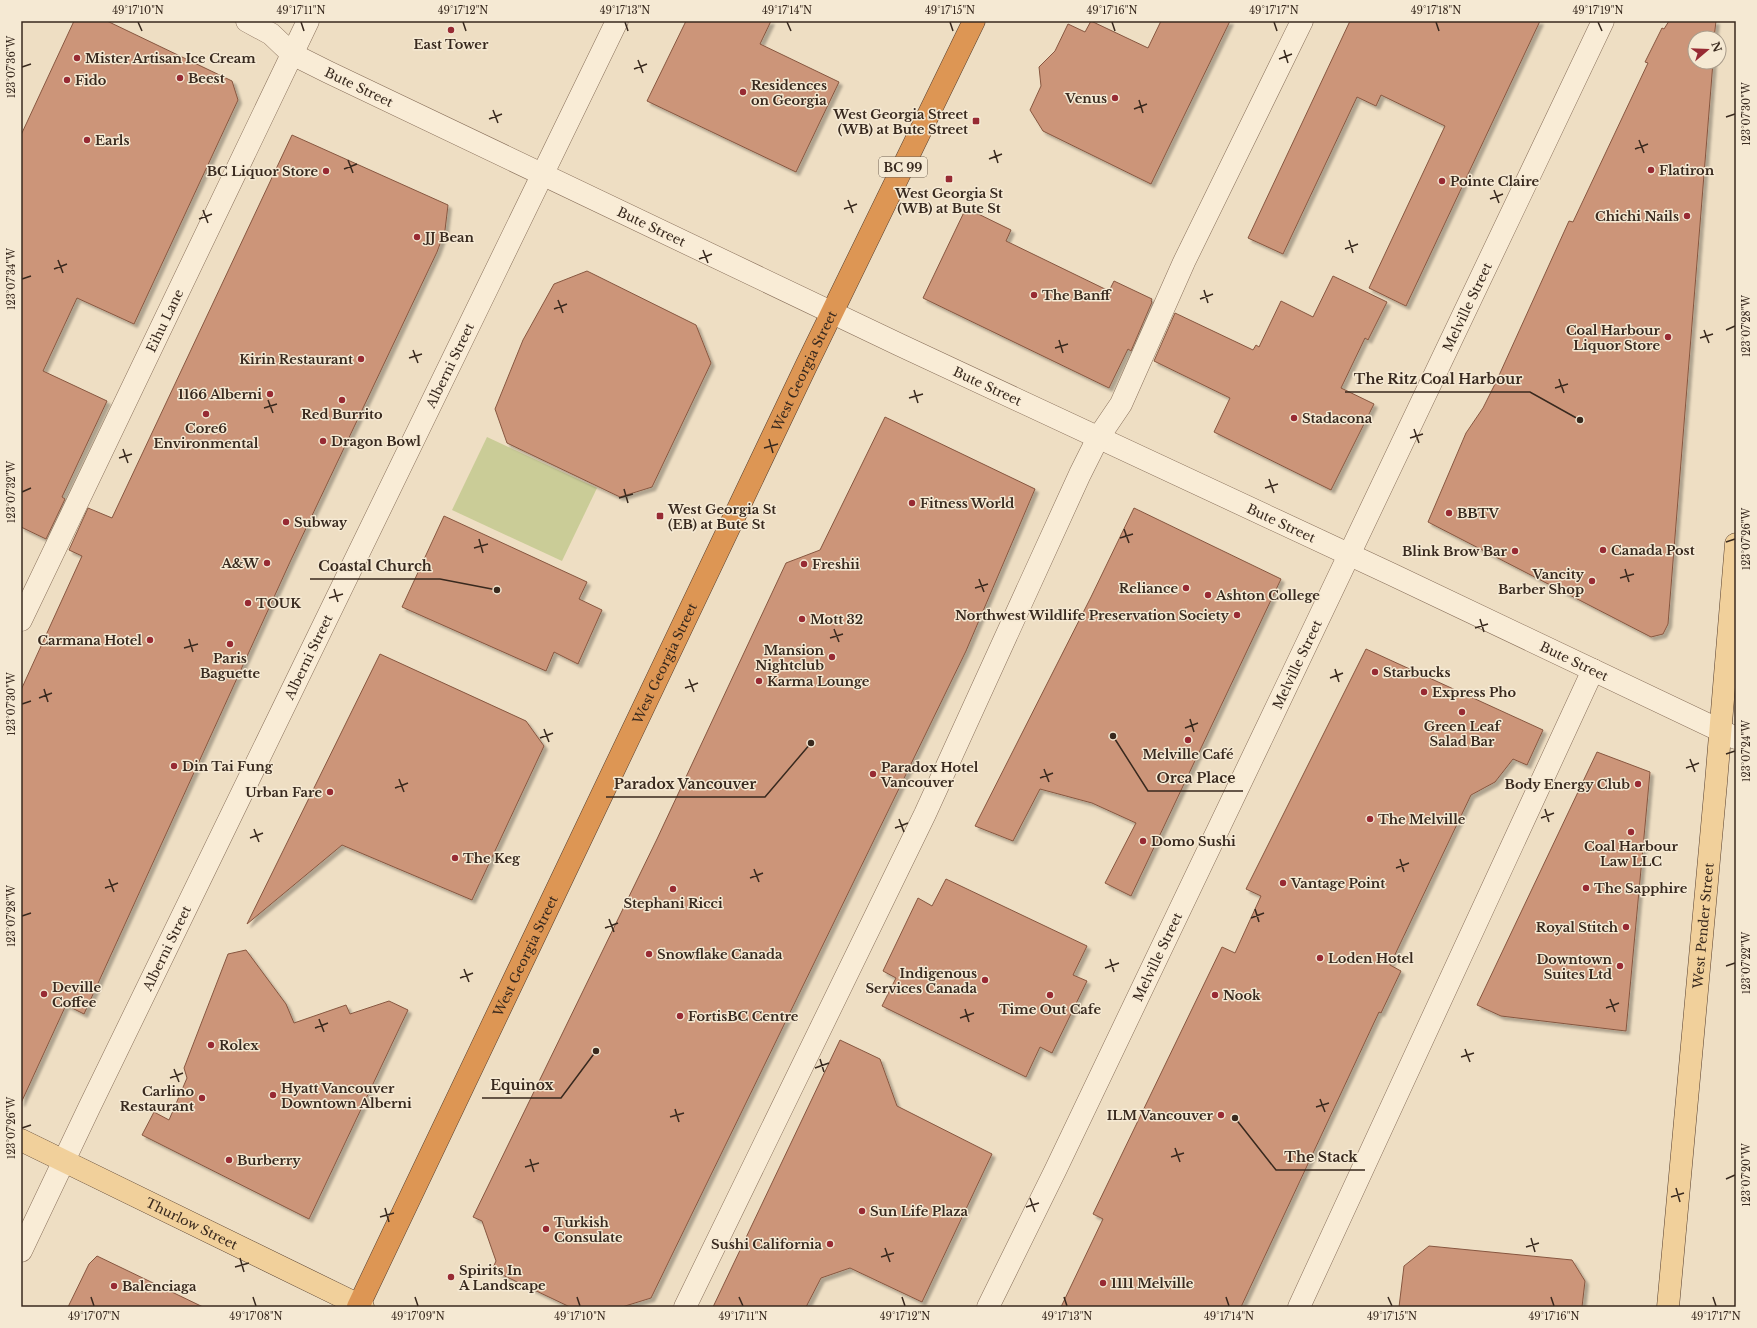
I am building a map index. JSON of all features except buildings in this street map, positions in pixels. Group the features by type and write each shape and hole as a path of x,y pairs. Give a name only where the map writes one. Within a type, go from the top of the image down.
{"highway":[{"name":"West Georgia Street","path":"360,1306 832,313 974,21"}],"main road":[{"name":"West Pender Street","path":"1668,1307 1728,735 1736,544"},
{"name":"Thurlow Street","path":"21,1140 360,1306"}],"street":[{"name":"Bute Street","path":"247,21 271,34 292,54 832,313 1593,670 1728,735"},
{"name":"Eihu Lane","path":"21,620 308,21"},
{"name":"Alberni Street","path":"21,1250 616,21"},
{"path":"685,1307 926,814 1080,474 1098,438 1121,404 1184,262 1302,21"},
{"name":"Melville Street","path":"988,1307 1349,556 1603,21"},
{"path":"1299,1307 1593,670"}],"green space":[{"path":"487,437 597,488 562,561 452,510"}],"place":[{"name":"East Tower","path":"451,30"},
{"name":"Mister Artisan Ice Cream","path":"77,58"},
{"name":"Beest","path":"180,78"},
{"name":"Fido","path":"67,80"},
{"name":"Residences on Georgia","path":"743,92"},
{"name":"Venus","path":"1115,98"},
{"name":"West Georgia Street (WB) at Bute Street","path":"976,121"},
{"name":"Earls","path":"87,140"},
{"name":"Flatiron","path":"1651,170"},
{"name":"BC Liquor Store","path":"326,171"},
{"name":"West Georgia St (WB) at Bute St","path":"949,179"},
{"name":"Pointe Claire","path":"1442,181"},
{"name":"Chichi Nails","path":"1687,216"},
{"name":"JJ Bean","path":"417,237"},
{"name":"The Banff","path":"1034,295"},
{"name":"Coal Harbour Liquor Store","path":"1668,337"},
{"name":"Kirin Restaurant","path":"361,359"},
{"name":"1166 Alberni","path":"270,394"},
{"name":"Red Burrito","path":"342,400"},
{"name":"Core6 Environmental","path":"206,414"},
{"name":"Stadacona","path":"1294,418"},
{"name":"The Ritz Coal Harbour","path":"1580,420"},
{"name":"Dragon Bowl","path":"323,441"},
{"name":"Fitness World","path":"912,503"},
{"name":"BBTV","path":"1449,513"},
{"name":"West Georgia St (EB) at Bute St","path":"660,516"},
{"name":"Subway","path":"286,522"},
{"name":"Canada Post","path":"1603,550"},
{"name":"Blink Brow Bar","path":"1515,551"},
{"name":"A&W","path":"267,563"},
{"name":"Freshii","path":"804,564"},
{"name":"Vancity Barber Shop","path":"1592,581"},
{"name":"Reliance","path":"1186,588"},
{"name":"Coastal Church","path":"497,590"},
{"name":"Ashton College","path":"1208,595"},
{"name":"TOUK","path":"248,603"},
{"name":"Northwest Wildlife Preservation Society","path":"1237,615"},
{"name":"Mott 32","path":"802,619"},
{"name":"Carmana Hotel","path":"150,640"},
{"name":"Paris Baguette","path":"230,644"},
{"name":"Mansion Nightclub","path":"832,657"},
{"name":"Starbucks","path":"1375,672"},
{"name":"Karma Lounge","path":"759,681"},
{"name":"Express Pho","path":"1424,692"},
{"name":"Green Leaf Salad Bar","path":"1462,712"},
{"name":"Orca Place","path":"1113,736"},
{"name":"Melville Café","path":"1188,740"},
{"name":"Paradox Vancouver","path":"811,743"},
{"name":"Din Tai Fung","path":"174,766"},
{"name":"Paradox Hotel Vancouver","path":"873,774"},
{"name":"Body Energy Club","path":"1638,784"},
{"name":"Urban Fare","path":"330,792"},
{"name":"The Melville","path":"1370,819"},
{"name":"Coal Harbour Law LLC","path":"1631,832"},
{"name":"Domo Sushi","path":"1143,841"},
{"name":"The Keg","path":"455,858"},
{"name":"Vantage Point","path":"1283,883"},
{"name":"The Sapphire","path":"1586,888"},
{"name":"Stephani Ricci","path":"673,889"},
{"name":"Royal Stitch","path":"1626,927"},
{"name":"Snowflake Canada","path":"649,954"},
{"name":"Loden Hotel","path":"1320,958"},
{"name":"Downtown Suites Ltd","path":"1620,966"},
{"name":"Indigenous Services Canada","path":"985,980"},
{"name":"Deville Coffee","path":"44,994"},
{"name":"Time Out Cafe","path":"1050,995"},
{"name":"Nook","path":"1215,995"},
{"name":"FortisBC Centre","path":"680,1016"},
{"name":"Rolex","path":"211,1045"},
{"name":"Equinox","path":"596,1051"},
{"name":"Hyatt Vancouver Downtown Alberni","path":"273,1095"},
{"name":"Carlino Restaurant","path":"202,1098"},
{"name":"ILM Vancouver","path":"1221,1115"},
{"name":"The Stack","path":"1235,1118"},
{"name":"Burberry","path":"229,1160"},
{"name":"Sun Life Plaza","path":"862,1211"},
{"name":"Turkish Consulate","path":"546,1229"},
{"name":"Sushi California","path":"830,1244"},
{"name":"Spirits In A Landscape","path":"451,1277"},
{"name":"1111 Melville","path":"1103,1283"},
{"name":"Balenciaga","path":"114,1286"}]}
